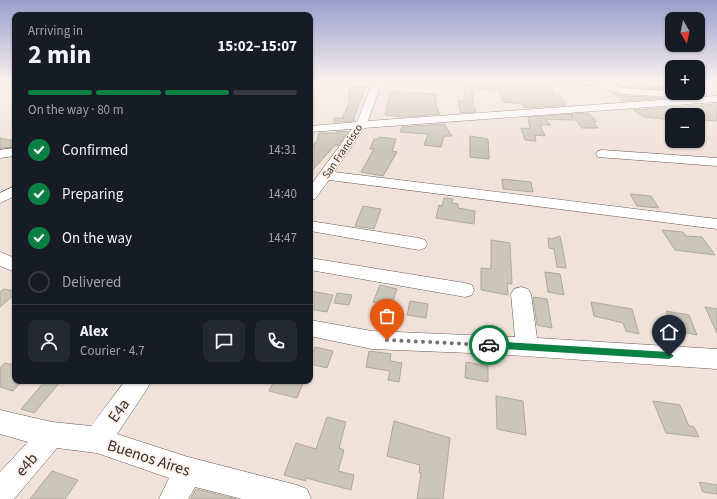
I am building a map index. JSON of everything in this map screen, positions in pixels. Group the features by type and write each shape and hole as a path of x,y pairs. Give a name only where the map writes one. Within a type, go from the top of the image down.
{"street":[{"name":"San Francisco","path":"313,192 361,125 369,104"},
{"path":"313,129 656,104"},
{"path":"641,112 672,112 660,104"},
{"path":"0,154 12,152"},
{"path":"602,154 717,162"},
{"path":"326,175 717,224"},
{"path":"0,199 12,186"},
{"path":"313,226 419,244"},
{"path":"0,258 12,264"},
{"path":"313,265 465,290"},
{"path":"521,294 527,347"},
{"path":"313,329 372,340 527,347 717,359"},
{"name":"E4a","path":"97,440 137,384"},
{"name":"Buenos Aires","path":"0,422 52,435 97,440 188,471 297,499"},
{"name":"e4b","path":"0,494 52,435"},
{"path":"173,499 188,471"}],"building":[{"path":"349,104 359,104 354,121 334,122 334,118 344,119 343,116"},
{"path":"387,104 436,104 440,114 404,117 385,115"},
{"path":"459,104 473,104 476,112 461,113"},
{"path":"523,104 566,105 524,108"},
{"path":"717,104 717,121 705,120 705,108 665,108 665,119 644,117 633,110"},
{"path":"589,113 597,122 593,122 598,128 582,128 571,114"},
{"path":"571,114 573,120 544,119 551,125 540,125 545,136 535,135 536,141 525,140 521,128 530,129 528,117"},
{"path":"444,124 452,136 444,136 441,147 424,145 428,134 400,132 402,127"},
{"path":"348,132 338,146 335,145 313,170 313,145 317,141 319,133"},
{"path":"470,136 488,139 489,159 470,157"},
{"path":"379,137 396,139 392,151 397,152 383,176 361,172 374,149 370,149 374,139 378,139"},
{"path":"0,138 12,140 12,147 0,148"},
{"path":"502,179 531,182 533,192 503,189"},
{"path":"630,194 651,196 659,208 637,206"},
{"path":"444,198 453,199 452,203 458,204 458,208 475,211 474,224 436,218 439,205 442,206"},
{"path":"363,206 381,209 374,229 355,226"},
{"path":"662,230 683,232 686,236 702,237 715,255 675,250"},
{"path":"560,236 566,268 557,267 554,249 549,248 548,238 552,239"},
{"path":"491,240 510,243 512,284 507,283 508,295 481,290 481,268 491,269"},
{"path":"545,272 560,274 564,295 548,292"},
{"path":"380,285 397,289 391,307 373,302"},
{"path":"4,289 12,290 12,297 0,307 0,292"},
{"path":"313,292 333,295 327,312 313,310"},
{"path":"337,293 352,295 349,305 334,303"},
{"path":"533,297 547,299 552,328 537,325"},
{"path":"410,301 428,304 426,318 407,315"},
{"path":"591,302 632,309 639,334 626,331 623,323 594,316"},
{"path":"705,307 717,309 717,333"},
{"path":"666,311 689,315 697,335 674,330"},
{"path":"658,320 670,322 675,336 663,334"},
{"path":"315,347 333,351 327,368 313,365 313,352"},
{"path":"369,351 391,354 390,361 402,363 399,382 388,380 390,371 366,367"},
{"path":"466,362 488,366 488,382 465,378"},
{"path":"5,363 12,364 12,384 19,384 13,391 0,387 0,368"},
{"path":"42,384 58,384 34,413 21,409"},
{"path":"272,384 303,384 297,398 269,391"},
{"path":"496,396 523,401 526,435 497,429"},
{"path":"653,401 680,405 689,426 694,427 699,437 666,433"},
{"path":"327,417 346,422 339,448 344,450 338,471 354,475 351,490 306,478 306,481 284,475 296,443 316,449"},
{"path":"394,421 450,438 443,499 417,499 421,473 419,473 420,465 387,456"},
{"path":"52,471 78,480 65,499 30,499"},
{"path":"699,482 717,485 717,494 703,492"},
{"path":"196,489 236,499 190,499"}],"way so far":[{"path":"387,340 489,345"}],"route":[{"path":"489,345 669,356"}]}
